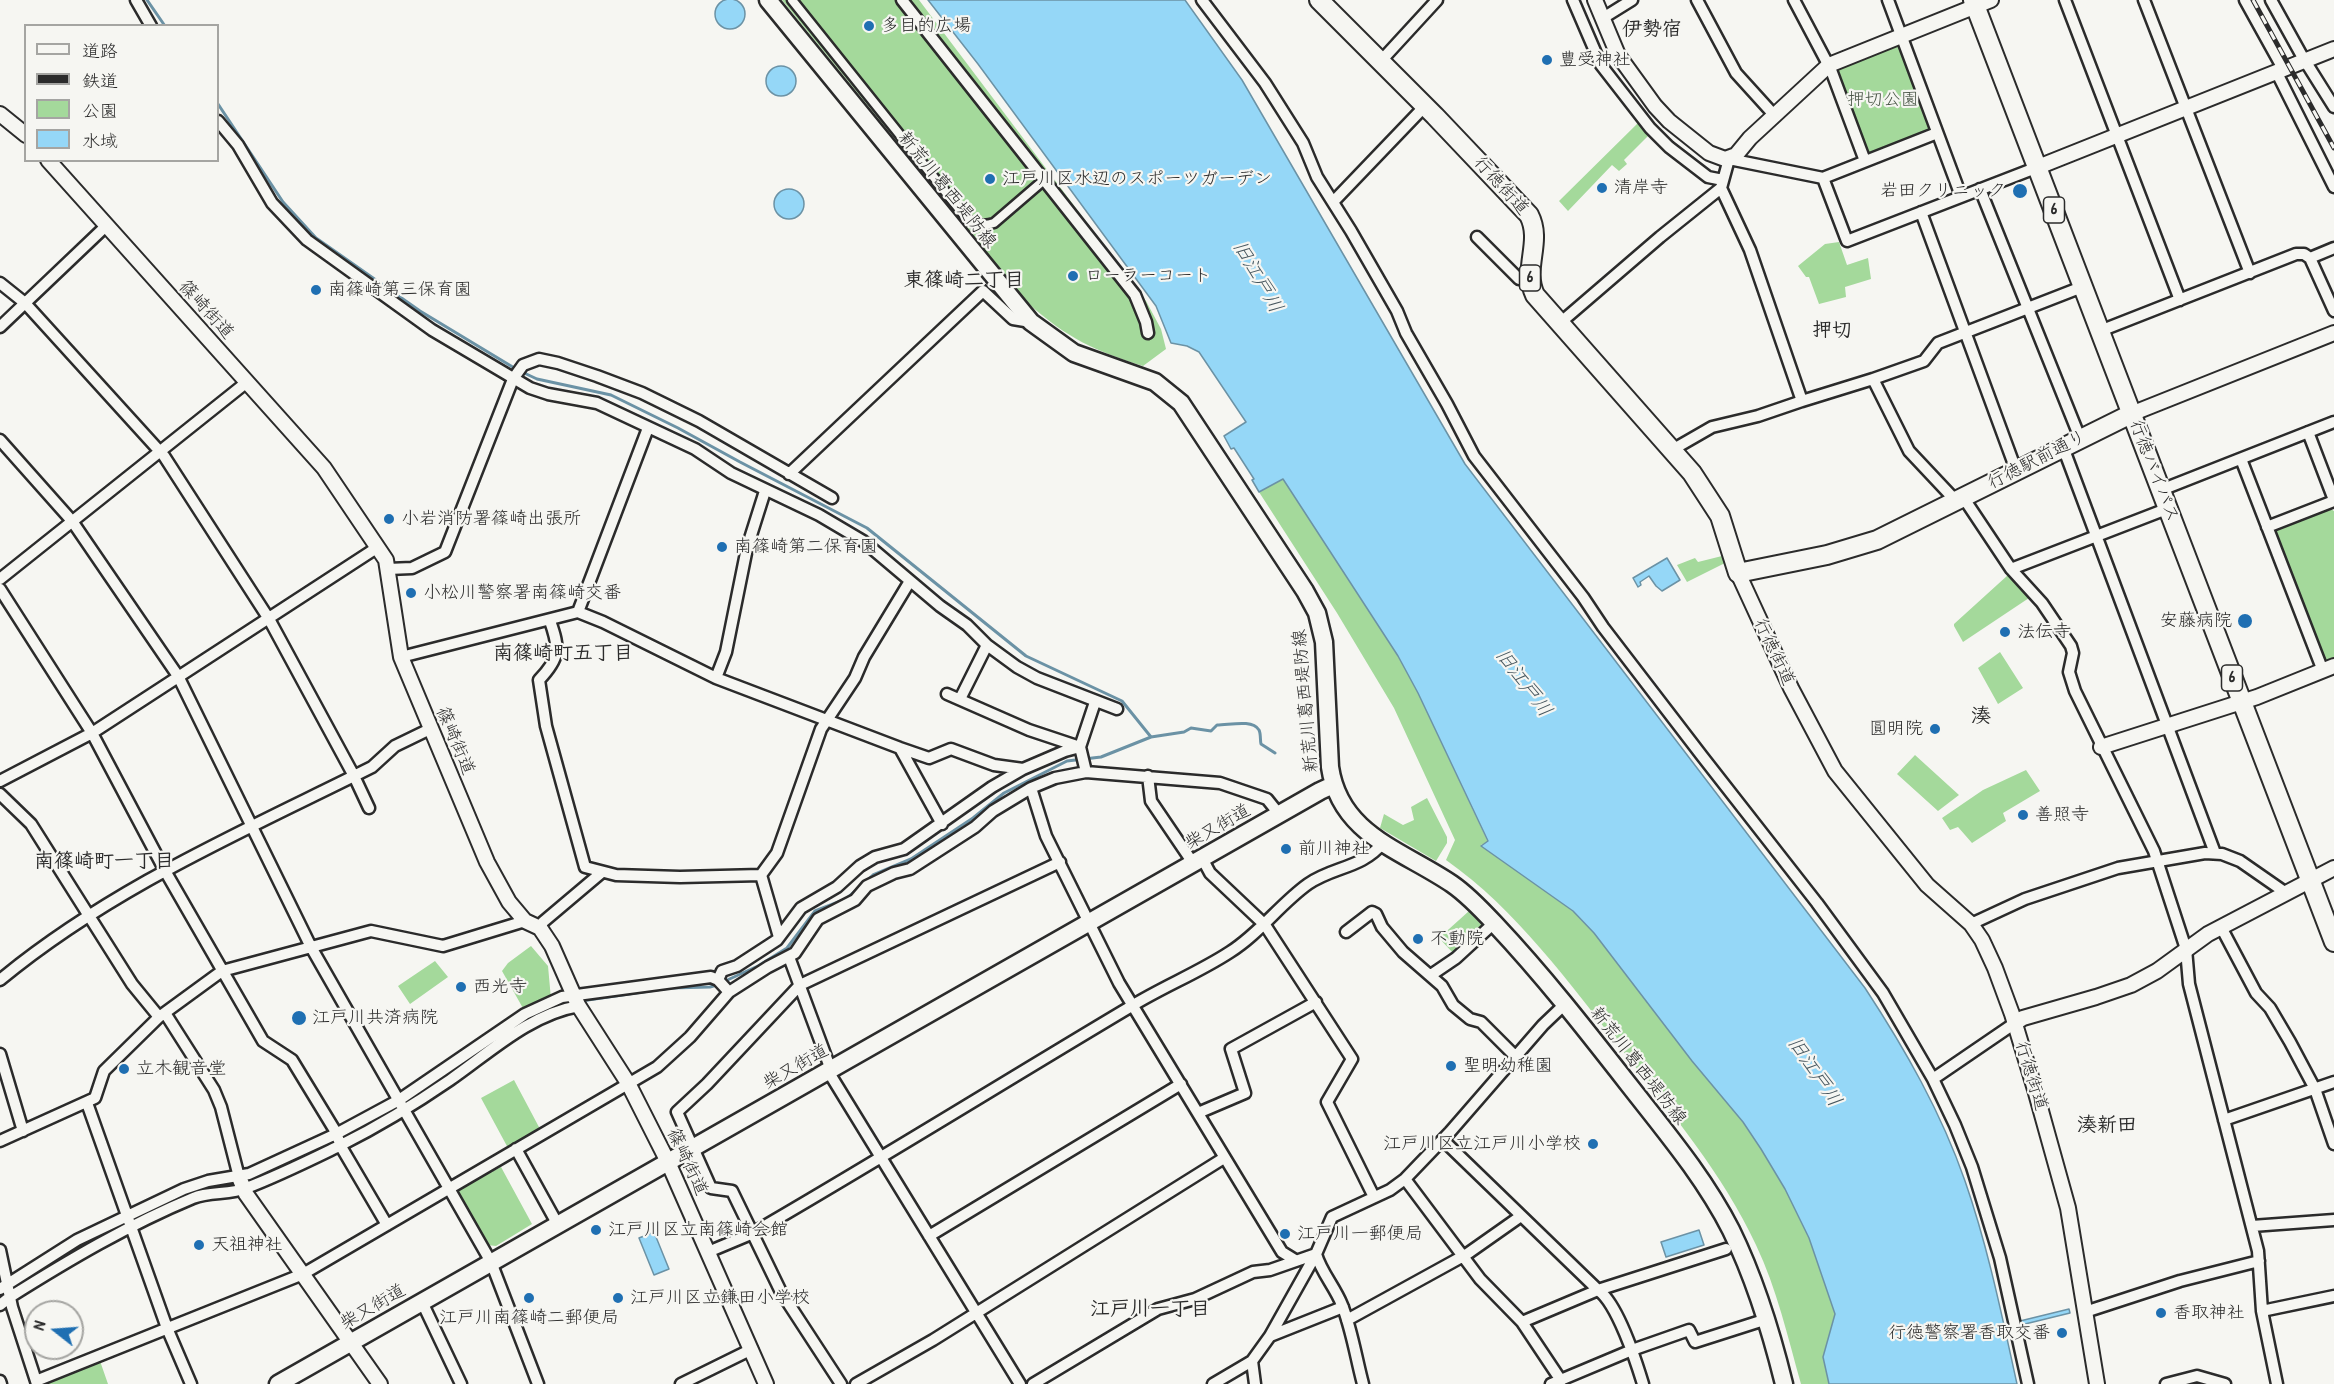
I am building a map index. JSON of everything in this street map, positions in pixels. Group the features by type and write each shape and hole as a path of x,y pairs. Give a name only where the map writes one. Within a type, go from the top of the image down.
{"main road":[{"name":"新荒川葛西堤防線","path":"768,0 1031,322 1074,353 1155,382 1173,395 1191,416 1317,613 1324,642 1329,767 1333,785 1342,804 1357,824 1383,843 1458,888 1494,923 1565,1004 1683,1154 1708,1190 1739,1247 1767,1319 1784,1384"},
{"name":"行徳街道","path":"1319,0 1529,215 1535,237 1530,278 1535,295 1692,473 1720,516 1738,573"},
{"name":"行徳バイパス","path":"1980,2 2082,286 2334,942"},
{"name":"行徳駅前通り","path":"1738,573 1855,547 1898,530 2132,414"},
{"name":"柴又街道","path":"278,1384 1320,790 1333,785"}],"street":[{"path":"136,0 150,24"},
{"path":"792,0 968,220 977,225 994,223 1044,180"},
{"path":"902,0 1135,295 1146,321 1148,333"},
{"path":"1202,0 1265,83 1303,143 1317,177 1397,311 1406,333 1474,456 1843,937 1883,993 1932,1079 1963,1144 1992,1232 2028,1384"},
{"path":"1380,62 1437,0"},
{"path":"1573,0 1601,65 1650,128 1669,147 1708,177 1722,184 1750,250 1802,401"},
{"path":"1595,0 1618,55 1655,106 1669,121 1720,159 1823,178 1938,133"},
{"path":"1603,18 1632,0"},
{"path":"1696,0 1736,72 1775,116"},
{"path":"1794,0 1829,65 1864,161"},
{"path":"1888,0 1961,196"},
{"path":"2065,0 2180,300"},
{"path":"2144,0 2250,273"},
{"path":"2245,0 2281,65 2279,77 2334,187"},
{"path":"2271,0 2334,107"},
{"path":"1560,323 1722,184 1729,159 1736,155 1750,138 1829,65 1980,2"},
{"path":"1823,178 1847,241 2334,49"},
{"path":"1333,202 1425,106"},
{"path":"0,114 24,133"},
{"path":"219,122 238,145 272,203 307,240 432,330 513,379 548,394 597,403 695,449 731,473 819,515 863,541 967,625 987,645 1037,678 1117,709"},
{"name":"篠崎街道","path":"52,162 106,226 324,468 378,546 388,569 401,657 487,862 509,902 525,921 540,928 552,945 577,1002 628,1083 668,1162 766,1384"},
{"path":"1980,189 2080,438"},
{"path":"1921,212 2016,470"},
{"path":"0,327 106,226"},
{"path":"1477,237 1519,279 1530,278"},
{"path":"2310,258 2334,248"},
{"path":"2100,331 2296,254 2304,254 2310,258 2334,311"},
{"path":"0,283 25,303 160,451 268,619 354,776 369,808"},
{"path":"1672,450 1712,427 1758,416 1924,361 1938,344 2082,286"},
{"path":"789,474 983,291 1013,319 1031,322"},
{"name":"行徳駅前通り","path":"2132,414 2334,333"},
{"path":"388,569 412,568 445,552 513,379 523,365 539,359 558,363 642,393 699,421 832,498"},
{"path":"1873,379 1909,451 1959,499 2011,569 2042,603 2071,646 2073,653 2069,672 2070,681 2157,862 2187,949 2189,984 2252,1226 2259,1261 2262,1311 2277,1384"},
{"path":"0,579 247,382"},
{"path":"2161,490 2334,422"},
{"path":"578,612 648,428"},
{"path":"2267,527 2334,501 2308,432"},
{"path":"0,440 72,521 178,676 311,947 491,1263 538,1384"},
{"path":"2063,447 2215,853"},
{"path":"2101,747 2241,702 2328,669 2267,527 2241,459"},
{"path":"716,678 726,652 747,548 765,491"},
{"path":"2011,569 2169,508"},
{"path":"0,781 92,733 378,546"},
{"name":"行徳街道","path":"1738,573 1791,688 1835,771 1927,885 1971,924 1982,940 1995,968 2015,1023 2068,1208 2097,1384"},
{"path":"761,875 777,853 820,729 855,678 864,657 910,580"},
{"path":"0,589 92,733 164,869 263,1041 292,1060 387,1225"},
{"path":"401,657 550,621 578,612 716,678 900,748 929,758 951,749 994,765 1023,769"},
{"path":"550,621 557,640 554,664 539,680 546,726 585,867 601,873 680,877 761,875"},
{"path":"960,699 987,645"},
{"path":"947,693 1029,730 1080,747"},
{"path":"1086,772 1080,747 1095,702"},
{"path":"0,980 23,961 88,917 164,869 372,767 395,746 430,729"},
{"path":"718,980 722,971 737,966 779,937 801,908 837,887 860,866 875,857 904,849 992,787 1023,769 1080,747"},
{"path":"900,748 942,824"},
{"path":"0,1250 3,1286 10,1297 36,1383 303,1274 657,1067 690,1037 729,992 795,953 818,919 855,900 867,886 894,873 910,869 975,827 993,811 1031,788 1055,778 1086,772 1148,776 1227,786 1267,799 1279,814"},
{"path":"1148,776 1151,801 1197,861 1265,925 1352,1059 1327,1102 1374,1197"},
{"path":"1031,788 1046,836 1119,983 1282,1252 1295,1260"},
{"path":"0,794 31,824 132,984 162,1015 214,1090 221,1107 241,1182 380,1384"},
{"path":"708,1252 752,1234 1133,1005 1230,953 1265,925 1309,883 1329,873 1362,862 1383,843"},
{"path":"1971,924 2025,899 2090,876 2118,868 2183,856 2215,853 2240,861 2286,893"},
{"path":"841,1384 781,1292 732,1191 711,1188 677,1112 707,1084 800,986 1060,862"},
{"path":"1932,1079 2023,1018 2096,998 2131,985 2221,927 2334,867"},
{"path":"540,928 543,922 601,873"},
{"path":"761,875 779,937"},
{"path":"1346,932 1372,912 1376,914 1382,927 1403,952 1442,986 1453,1005 1470,1019 1481,1022 1516,1057"},
{"path":"0,1141 95,1098 104,1071 162,1015 222,971 371,931 443,946 525,921"},
{"path":"1431,975 1456,958 1494,923"},
{"path":"2221,927 2256,993 2270,1008 2314,1089 2334,1144"},
{"path":"789,957 829,1070 1020,1384"},
{"path":"0,1305 84,1251 131,1226 195,1197 241,1182 338,1139 402,1105 525,1014 562,996 577,1002 662,983 711,977 718,980 729,992"},
{"path":"1198,1113 1245,1094 1231,1049 1316,1002"},
{"path":"1213,1384 1252,1361 1270,1336 1316,1254 1332,1217 1390,1190 1405,1179 1443,1140 1543,1025 1565,1004"},
{"path":"0,1054 23,1131"},
{"path":"2224,1120 2334,1082"},
{"path":"929,1236 1181,1084"},
{"path":"87,1103 167,1328 191,1384"},
{"path":"1443,1140 1606,1296 1632,1350 1643,1384"},
{"path":"516,1149 558,1225"},
{"path":"856,1384 1224,1158"},
{"path":"1405,1179 1480,1279 1522,1322 1557,1382 1632,1350 1689,1330 1695,1342 1767,1319"},
{"path":"3,1286 77,1240 194,1184 241,1182"},
{"path":"1347,1320 1467,1254 1521,1216"},
{"path":"2252,1226 2334,1220"},
{"path":"1522,1322 1598,1290 1726,1249"},
{"path":"1033,1384 1158,1309 1195,1299 1253,1272 1270,1270 1316,1254"},
{"path":"1316,1254 1318,1262 1343,1307 1363,1384"},
{"path":"2085,1312 2180,1281 2259,1261"},
{"path":"2262,1311 2334,1296"},
{"path":"422,1302 461,1384"},
{"path":"1270,1336 1343,1307"},
{"path":"681,1384 752,1349"},
{"path":"1252,1361 1255,1384"},
{"path":"2169,1384 2197,1376 2207,1381 2225,1384"}],"green space":[{"name":"江戸川区水辺のスポーツガーデン","path":"782,0 919,0 1146,301 1161,329 1166,349 1143,366 1096,349 1069,335 1029,304"},
{"name":"押切公園","path":"1895,45 1900,47 1930,127 1928,132 1871,155 1865,152 1836,72 1838,68"},
{"path":"1638,123 1648,136 1624,160 1627,164 1619,171 1612,165 1568,211 1559,201"},
{"path":"1839,242 1847,265 1868,258 1871,279 1845,287 1846,297 1819,304 1809,277 1806,277 1798,266 1825,244"},
{"path":"1283,478 1398,656 1418,693 1488,842 1481,845 1573,911 1594,933 1692,1061 1743,1122 1761,1149 1785,1189 1809,1238 1835,1314 1823,1357 1829,1384 1801,1384 1782,1314 1756,1245 1728,1193 1695,1144 1541,949 1496,901 1446,860 1455,840 1394,708 1337,613 1259,492"},
{"path":"2329,508 2334,511 2334,658 2326,661 2323,659 2275,532 2277,528"},
{"path":"1722,556 1725,563 1687,582 1677,565 1695,558 1698,562"},
{"path":"2008,575 2029,598 1963,642 1954,624"},
{"path":"2000,652 2023,688 1998,704 1978,668"},
{"path":"1915,755 1959,795 1938,811 1897,774"},
{"path":"2026,770 2040,791 2003,813 2006,821 1972,843 1958,827 1950,830 1942,818 1983,790"},
{"path":"1427,798 1447,837 1447,843 1436,861 1380,828 1384,814 1403,825 1414,820 1411,807"},
{"path":"1469,911 1484,928 1453,953 1439,938"},
{"path":"531,946 548,966 551,999 524,1010 502,971 508,963"},
{"path":"435,961 448,977 410,1004 398,986"},
{"path":"514,1080 540,1129 508,1148 481,1098"},
{"path":"501,1167 532,1224 496,1246 487,1245 457,1196 460,1188"},
{"path":"100,1361 108,1384 46,1384 46,1383"}],"water":[{"path":"730,-1 741,3 745,14 741,25 730,29 719,25 715,14 719,3"},
{"name":"旧江戸川","path":"928,0 1185,0 1242,80 1465,464 1865,988 1894,1034 1945,1130 1965,1181 1988,1256 2017,1384 1829,1384 1823,1357 1835,1314 1809,1238 1785,1189 1761,1149 1743,1122 1692,1061 1594,933 1573,911 1481,846 1488,841 1398,656 1283,479 1259,492 1252,480 1254,479 1234,448 1231,449 1224,436 1246,422 1199,352 1187,346 1171,343 1156,306 978,64"},
{"path":"781,66 792,70 796,81 792,92 781,96 770,92 766,81 770,70"},
{"path":"789,189 800,193 804,204 800,215 789,219 778,215 774,204 778,193"},
{"path":"1667,558 1680,580 1662,591 1649,576 1640,582 1641,585 1638,587 1633,578"},
{"path":"1699,1230 1704,1245 1666,1257 1661,1242"},
{"path":"654,1232 669,1269 654,1275 639,1238"},
{"path":"2069,1309 2070,1313 2021,1325 2020,1321"}],"waterway":[{"path":"147,0 164,24"},
{"path":"219,106 283,202 316,238 420,311 516,369"},
{"path":"522,372 537,379 611,395 867,528 1026,656 1122,701 1151,737 1184,732 1191,728 1211,731 1217,725 1240,723 1256,727 1260,732 1261,744 1275,753"},
{"path":"723,982 758,966 787,948 815,911 846,899 873,875 911,859 973,818 1004,793 1067,761 1101,757 1151,737"},
{"path":"581,1001 670,988 717,985"},
{"path":"552,1009 571,1002"},
{"path":"356,1129 392,1111 468,1061"},
{"path":"250,1179 259,1177 315,1149"},
{"path":"195,1192 238,1181"},
{"path":"13,1290 78,1245 126,1224"}],"railway":[{"path":"2253,0 2334,148"}],"place":[{"name":"多目的広場","path":"869,26"},
{"name":"豊受神社","path":"1547,60"},
{"name":"江戸川区水辺のスポーツガーデン","path":"990,179"},
{"name":"清岸寺","path":"1602,188"},
{"name":"岩田クリニック","path":"2020,191"},
{"name":"ローラーコート","path":"1073,276"},
{"name":"南篠崎第三保育園","path":"316,290"},
{"name":"小岩消防署篠崎出張所","path":"389,519"},
{"name":"南篠崎第二保育園","path":"722,547"},
{"name":"小松川警察署南篠崎交番","path":"411,593"},
{"name":"安藤病院","path":"2245,621"},
{"name":"法伝寺","path":"2005,632"},
{"name":"圓明院","path":"1935,729"},
{"name":"善照寺","path":"2023,815"},
{"name":"前川神社","path":"1286,849"},
{"name":"不動院","path":"1418,939"},
{"name":"西光寺","path":"461,987"},
{"name":"江戸川共済病院","path":"299,1018"},
{"name":"聖明幼稚園","path":"1451,1066"},
{"name":"立木観音堂","path":"124,1069"},
{"name":"江戸川区立江戸川小学校","path":"1593,1144"},
{"name":"江戸川区立南篠崎会館","path":"596,1230"},
{"name":"江戸川一郵便局","path":"1285,1234"},
{"name":"天祖神社","path":"199,1245"},
{"name":"江戸川南篠崎二郵便局","path":"529,1298"},
{"name":"江戸川区立鎌田小学校","path":"618,1298"},
{"name":"香取神社","path":"2161,1313"},
{"name":"行徳警察署香取交番","path":"2062,1333"}],"district":[{"name":"伊勢宿","path":"1652,30"},
{"name":"東篠崎二丁目","path":"964,281"},
{"name":"押切","path":"1832,331"},
{"name":"南篠崎町五丁目","path":"563,654"},
{"name":"湊","path":"1981,717"},
{"name":"南篠崎町一丁目","path":"104,862"},
{"name":"湊新田","path":"2107,1126"},
{"name":"江戸川一丁目","path":"1150,1310"}]}
